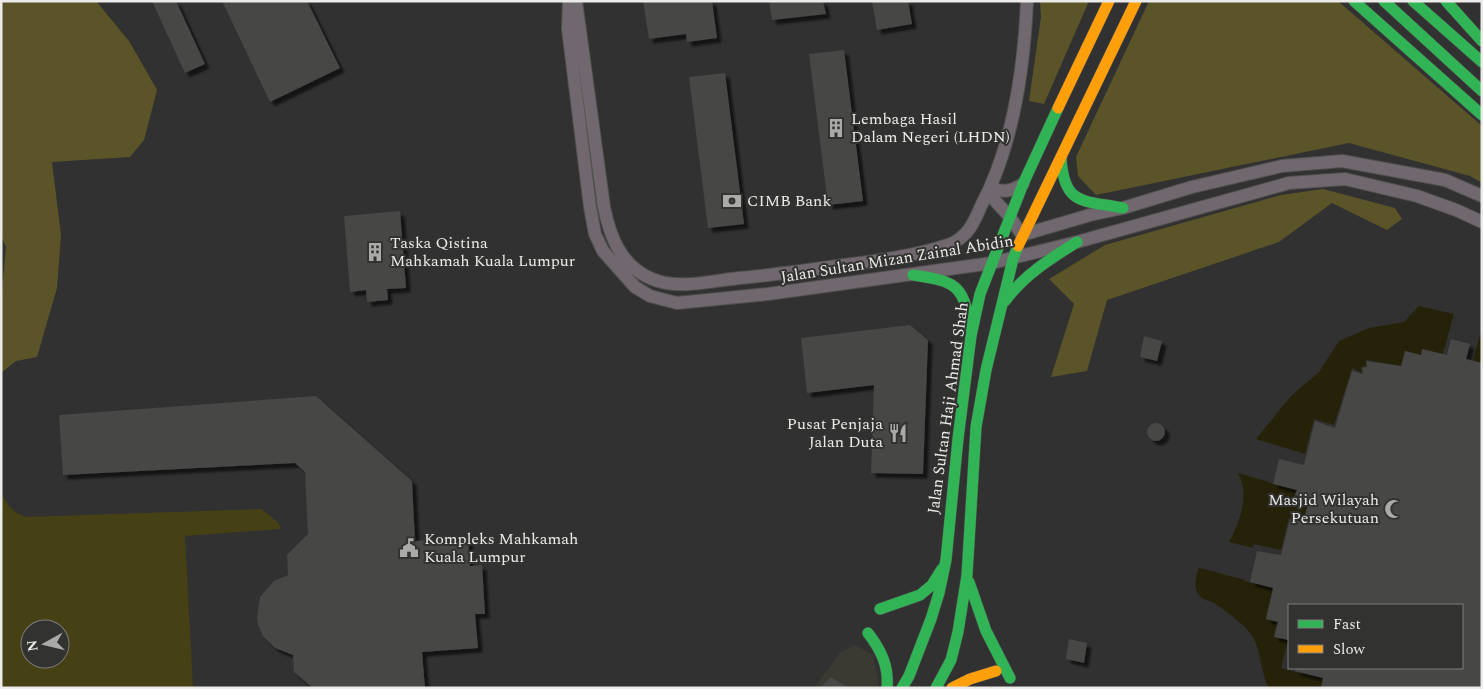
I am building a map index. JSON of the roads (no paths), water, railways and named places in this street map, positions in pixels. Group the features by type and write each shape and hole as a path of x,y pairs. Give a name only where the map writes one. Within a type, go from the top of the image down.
{"street":[{"name":"Jalan Sultan Mizan Zainal Abidin","path":"569,1 568,29 595,234 603,251 635,287 650,296 677,303 768,294 992,263 1077,242 1288,183 1345,179 1417,196 1482,222"},
{"name":"Jalan Sultan Mizan Zainal Abidin","path":"576,1 604,207 609,231 614,244 639,271 653,279 678,284 766,276 890,259 949,245 958,240 968,231 990,191 1017,105 1027,1"},
{"name":"Jalan Sultan Haji Ahmad Shah","path":"902,688 909,676 931,619 946,560 971,336 980,294 1023,184 1109,1"},
{"name":"Jalan Sultan Haji Ahmad Shah","path":"936,688 951,660 967,576 976,427 986,370 1013,258 1022,234 1136,1"},
{"path":"1354,1 1482,115"},
{"path":"1384,1 1482,91"},
{"path":"1413,1 1482,62"},
{"path":"1434,1 1482,46"},
{"path":"1446,1 1482,41"},
{"path":"1061,156 1062,180 1076,199 1123,208"},
{"name":"Jalan Sultan Mizan Zainal Abidin","path":"990,191 1022,234 1241,175 1282,166 1342,161 1445,180 1482,196"},
{"path":"990,191 1007,191 1023,184"},
{"path":"1000,310 1017,285 1042,265 1077,242"},
{"path":"913,275 941,279 955,285 967,305 971,336"},
{"path":"880,608 920,595 932,585 946,560"},
{"path":"967,576 976,609 985,631 1010,678"},
{"path":"868,633 880,649 886,663 887,688"},
{"path":"952,688 970,679 996,671"}],"place":[{"name":"Lembaga Hasil Dalam Negeri (LHDN)","path":"836,128"},
{"name":"CIMB Bank","path":"732,201"},
{"name":"Taska Qistina Mahkamah Kuala Lumpur","path":"375,252"},
{"name":"Pusat Penjaja Jalan Duta","path":"898,433"},
{"name":"Masjid Wilayah Persekutuan","path":"1394,509"},
{"name":"Kompleks Mahkamah Kuala Lumpur","path":"409,548"}]}
